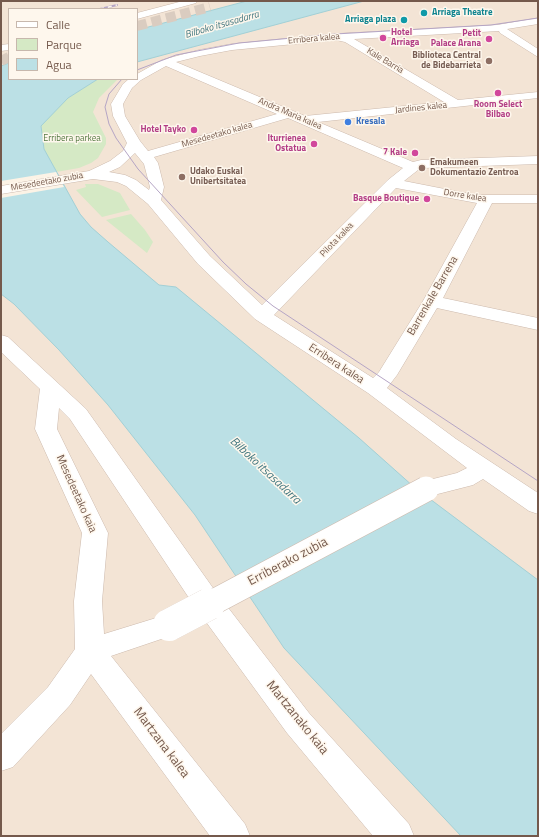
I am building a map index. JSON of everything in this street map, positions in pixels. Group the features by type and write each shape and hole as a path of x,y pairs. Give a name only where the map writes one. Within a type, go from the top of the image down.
{"street":[{"path":"138,16 192,1"},
{"name":"Erribera kalea","path":"138,77 166,62 199,53 232,47 332,37 500,29 538,21"},
{"path":"500,29 538,54"},
{"name":"Kale Barria","path":"332,37 336,40 347,39 456,104"},
{"name":"Andra Maria kalea","path":"166,62 413,167"},
{"name":"Erribera kalea","path":"134,80 127,86 117,104 119,116 134,142 151,163 157,187 153,201"},
{"name":"Jardines kalea","path":"303,120 538,95"},
{"name":"Mesedeetako kalea","path":"144,156 290,114"},
{"path":"94,175 115,164 128,153 134,142"},
{"path":"413,167 421,164 538,160"},
{"name":"Pilota kalea","path":"262,315 278,301 393,183 413,167"},
{"name":"Erribera kalea","path":"94,175 120,178 131,183 153,201 204,260 262,315 375,390 483,469 538,505"},
{"name":"Mesedeetako zubia","path":"1,190 94,175"},
{"name":"Dorre kalea","path":"393,183 475,199 538,199"},
{"name":"Barrenkale Barrena","path":"375,390 387,375 432,301 486,200"},
{"path":"510,200 538,206"},
{"path":"432,301 538,324"},
{"path":"1,341 51,388"},
{"name":"Martzanako kaia","path":"51,388 78,414 203,596 298,723 396,836"},
{"name":"Mesedeetako kaia","path":"51,388 46,429 95,533 88,601 90,651"},
{"name":"Erriberako zubia","path":"90,651 169,625 426,489 465,479 483,469"},
{"path":"1,756 58,696 90,651"},
{"name":"Martzana kalea","path":"90,651 232,836"}],"shaded area":[{"path":"1,1 538,1 538,836 1,836"}],"green space":[{"name":"Erribera parkea","path":"96,80 117,80 99,98 93,112 106,138 106,144 98,158 79,168 56,172 44,149 41,125 68,98"},
{"path":"85,184 98,184 120,193 130,210 102,217 76,190 86,187"},
{"path":"131,214 153,242 147,253 106,220"}],"water":[{"name":"Bilboko itsasadarra","path":"247,1 364,1 138,62 138,30"},
{"name":"Bilboko itsasadarra","path":"8,63 8,80 96,80 68,98 41,126 44,149 80,214 91,227 159,285 176,287 359,438 414,487 538,580 538,836 461,836 284,648 195,515 108,405 59,350 14,304 1,294 1,66"}],"pier":[{"path":"56,172 64,187 1,198 1,181"}],"tunnel":[{"path":"138,26 210,7"},
{"path":"1,61 8,58"}],"tram line":[{"path":"138,70 176,55 239,43 335,34 491,25 538,18"},
{"path":"121,80 109,94 105,107 109,124 116,138 138,169 223,262 246,284 273,306 538,481"}],"railway":[{"path":"104,8 117,5"}],"place":[{"name":"Arriaga Theatre","path":"424,13"},
{"name":"Arriaga plaza","path":"404,20"},
{"name":"Hotel Arriaga","path":"383,38"},
{"name":"Petit Palace Arana","path":"489,39"},
{"name":"Biblioteca Central de Bidebarrieta","path":"489,61"},
{"name":"Room Select Bilbao","path":"498,93"},
{"name":"Kresala","path":"348,122"},
{"name":"Hotel Tayko","path":"194,130"},
{"name":"Iturrienea Ostatua","path":"314,144"},
{"name":"7 Kale","path":"415,153"},
{"name":"Emakumeen Dokumentazio Zentroa","path":"422,168"},
{"name":"Udako Euskal Unibertsitatea","path":"182,177"},
{"name":"Basque Boutique","path":"427,199"}]}
